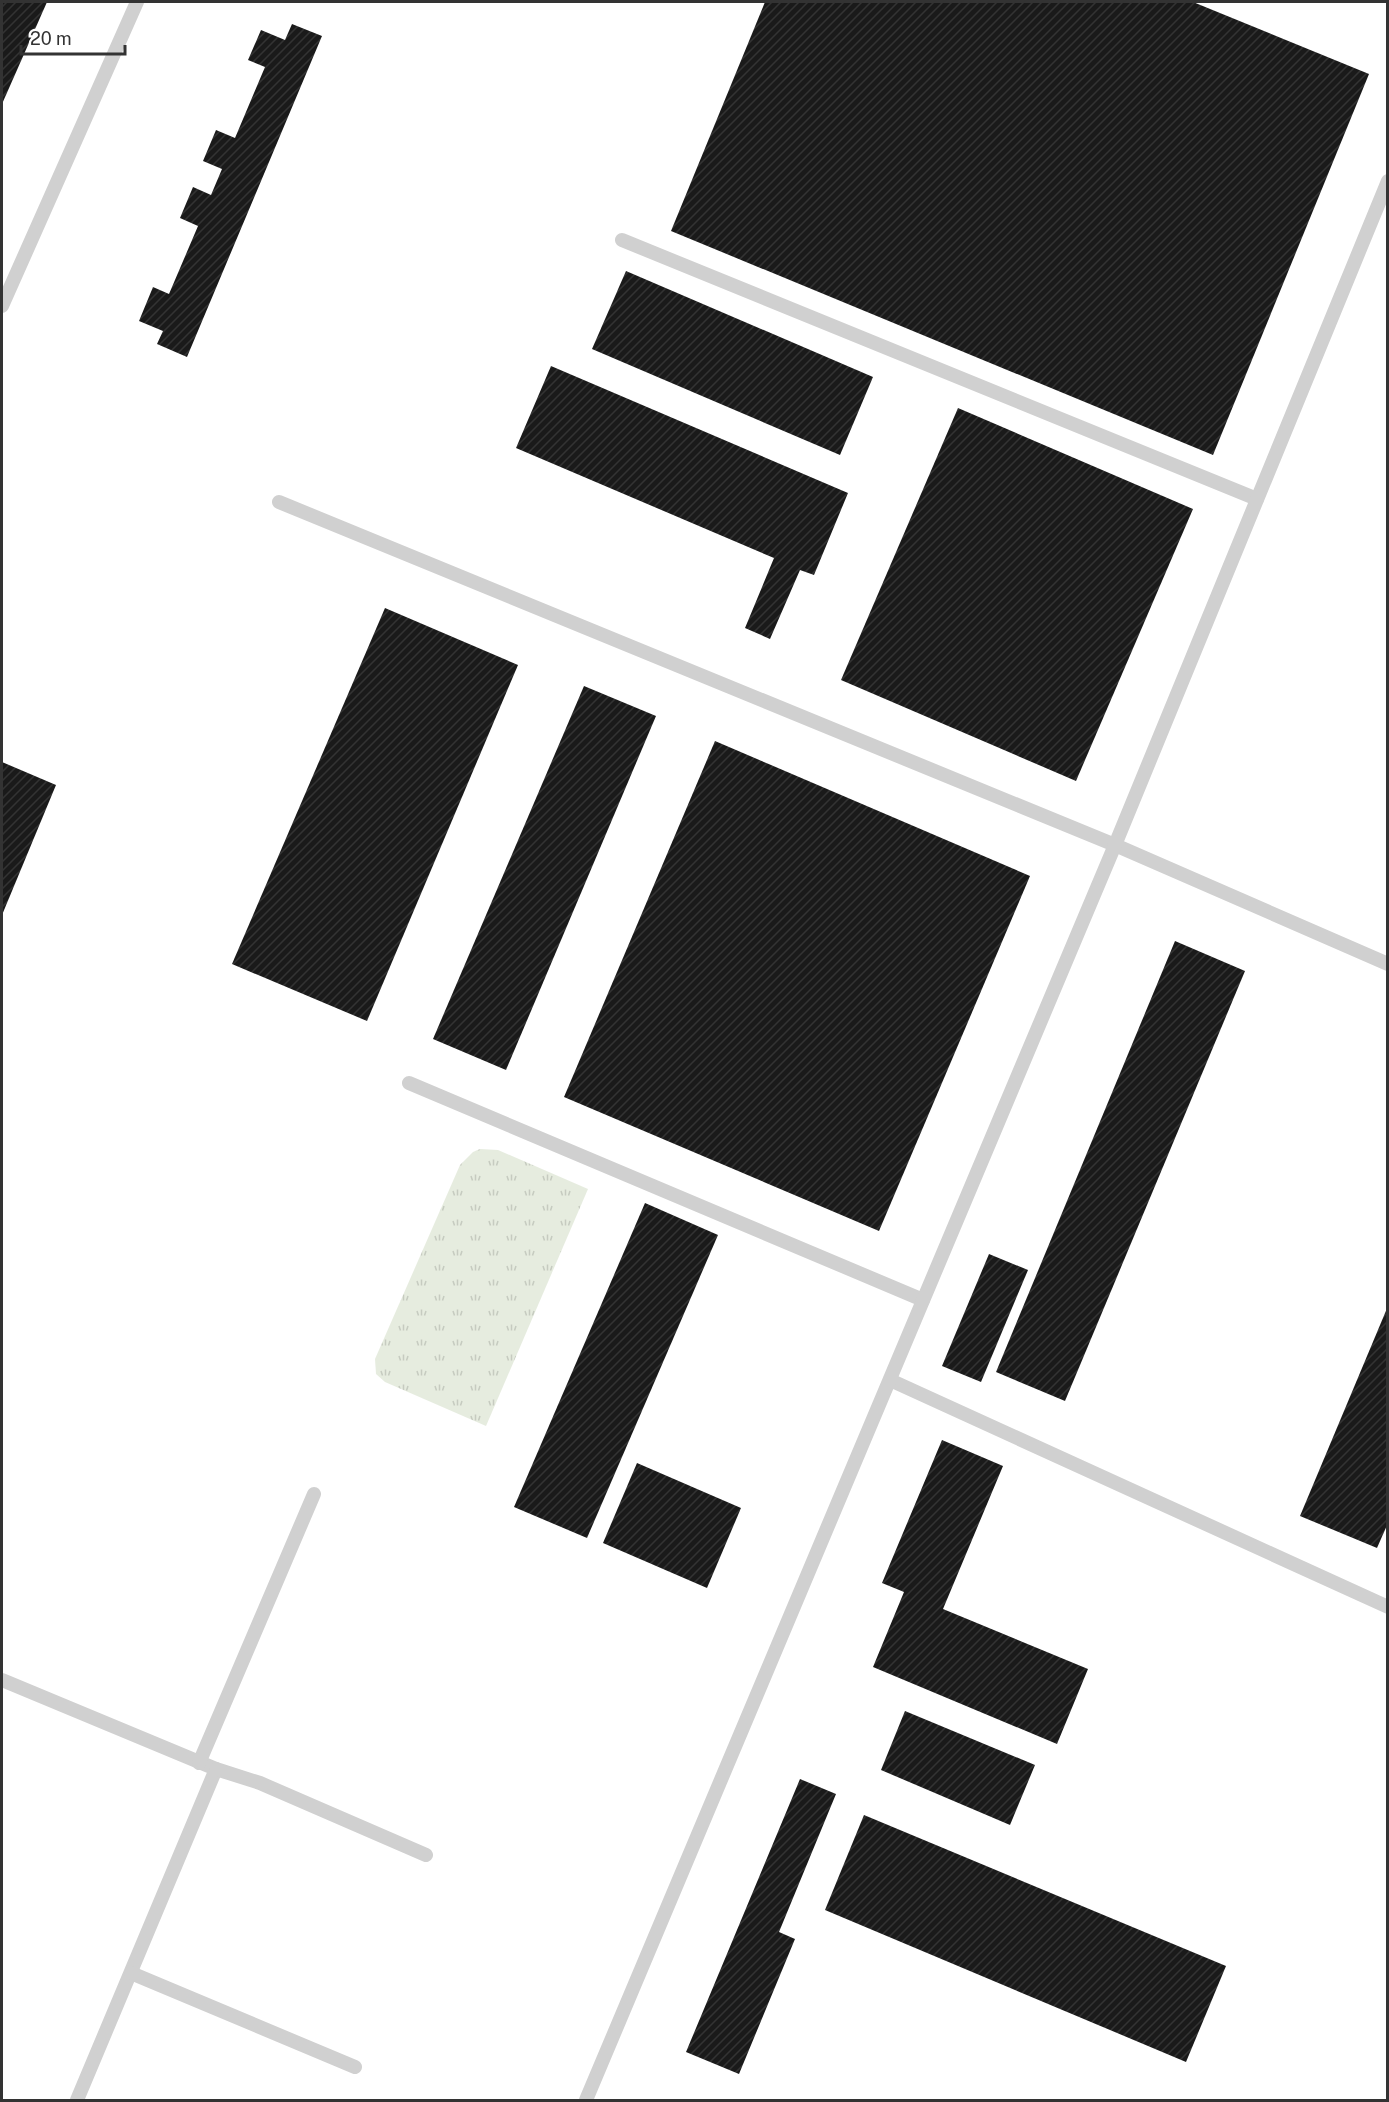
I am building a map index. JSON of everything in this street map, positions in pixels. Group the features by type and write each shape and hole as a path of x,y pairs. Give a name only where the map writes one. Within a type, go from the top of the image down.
{"lane":[{"path":"2,306 136,2"},
{"path":"586,2100 1115,845 1388,181"},
{"path":"622,240 1257,499"},
{"path":"279,502 1115,845 1388,964"},
{"path":"409,1083 923,1300"},
{"path":"890,1380 1388,1607"},
{"path":"199,1763 314,1494"},
{"path":"2,1680 199,1763 260,1783 426,1855"},
{"path":"78,2100 216,1769"},
{"path":"131,1973 355,2067"}],"green space":[{"path":"480,1149 498,1150 588,1189 486,1426 385,1382 376,1374 375,1359 460,1165 473,1152"}],"building":[{"path":"2,2 47,2 2,104"},
{"path":"765,2 1193,2 1369,74 1213,455 671,231"},
{"path":"292,24 322,36 187,357 157,344 163,331 139,321 153,287 169,294 198,226 180,218 193,187 211,195 222,169 203,161 216,130 235,138 265,67 248,60 261,30 285,40"},
{"path":"626,271 873,377 840,455 592,349"},
{"path":"551,366 848,493 814,575 800,570 770,639 745,628 774,558 516,448"},
{"path":"958,408 1193,509 1076,781 841,680"},
{"path":"385,608 518,665 367,1021 232,964"},
{"path":"584,686 656,716 506,1070 433,1039"},
{"path":"715,741 1030,876 879,1231 564,1097"},
{"path":"2,762 56,785 2,915"},
{"path":"1175,941 1245,971 1065,1401 996,1372"},
{"path":"645,1203 718,1235 587,1538 514,1507"},
{"path":"989,1254 1028,1270 981,1382 942,1366"},
{"path":"1388,1306 1388,1523 1377,1548 1300,1516"},
{"path":"942,1440 1003,1466 943,1609 1088,1669 1057,1744 873,1667 904,1592 882,1583"},
{"path":"637,1463 741,1508 707,1588 603,1543"},
{"path":"905,1711 1035,1765 1010,1825 881,1770"},
{"path":"800,1779 836,1794 779,1932 795,1939 739,2074 686,2052"},
{"path":"864,1815 1226,1966 1186,2062 825,1910"}]}
